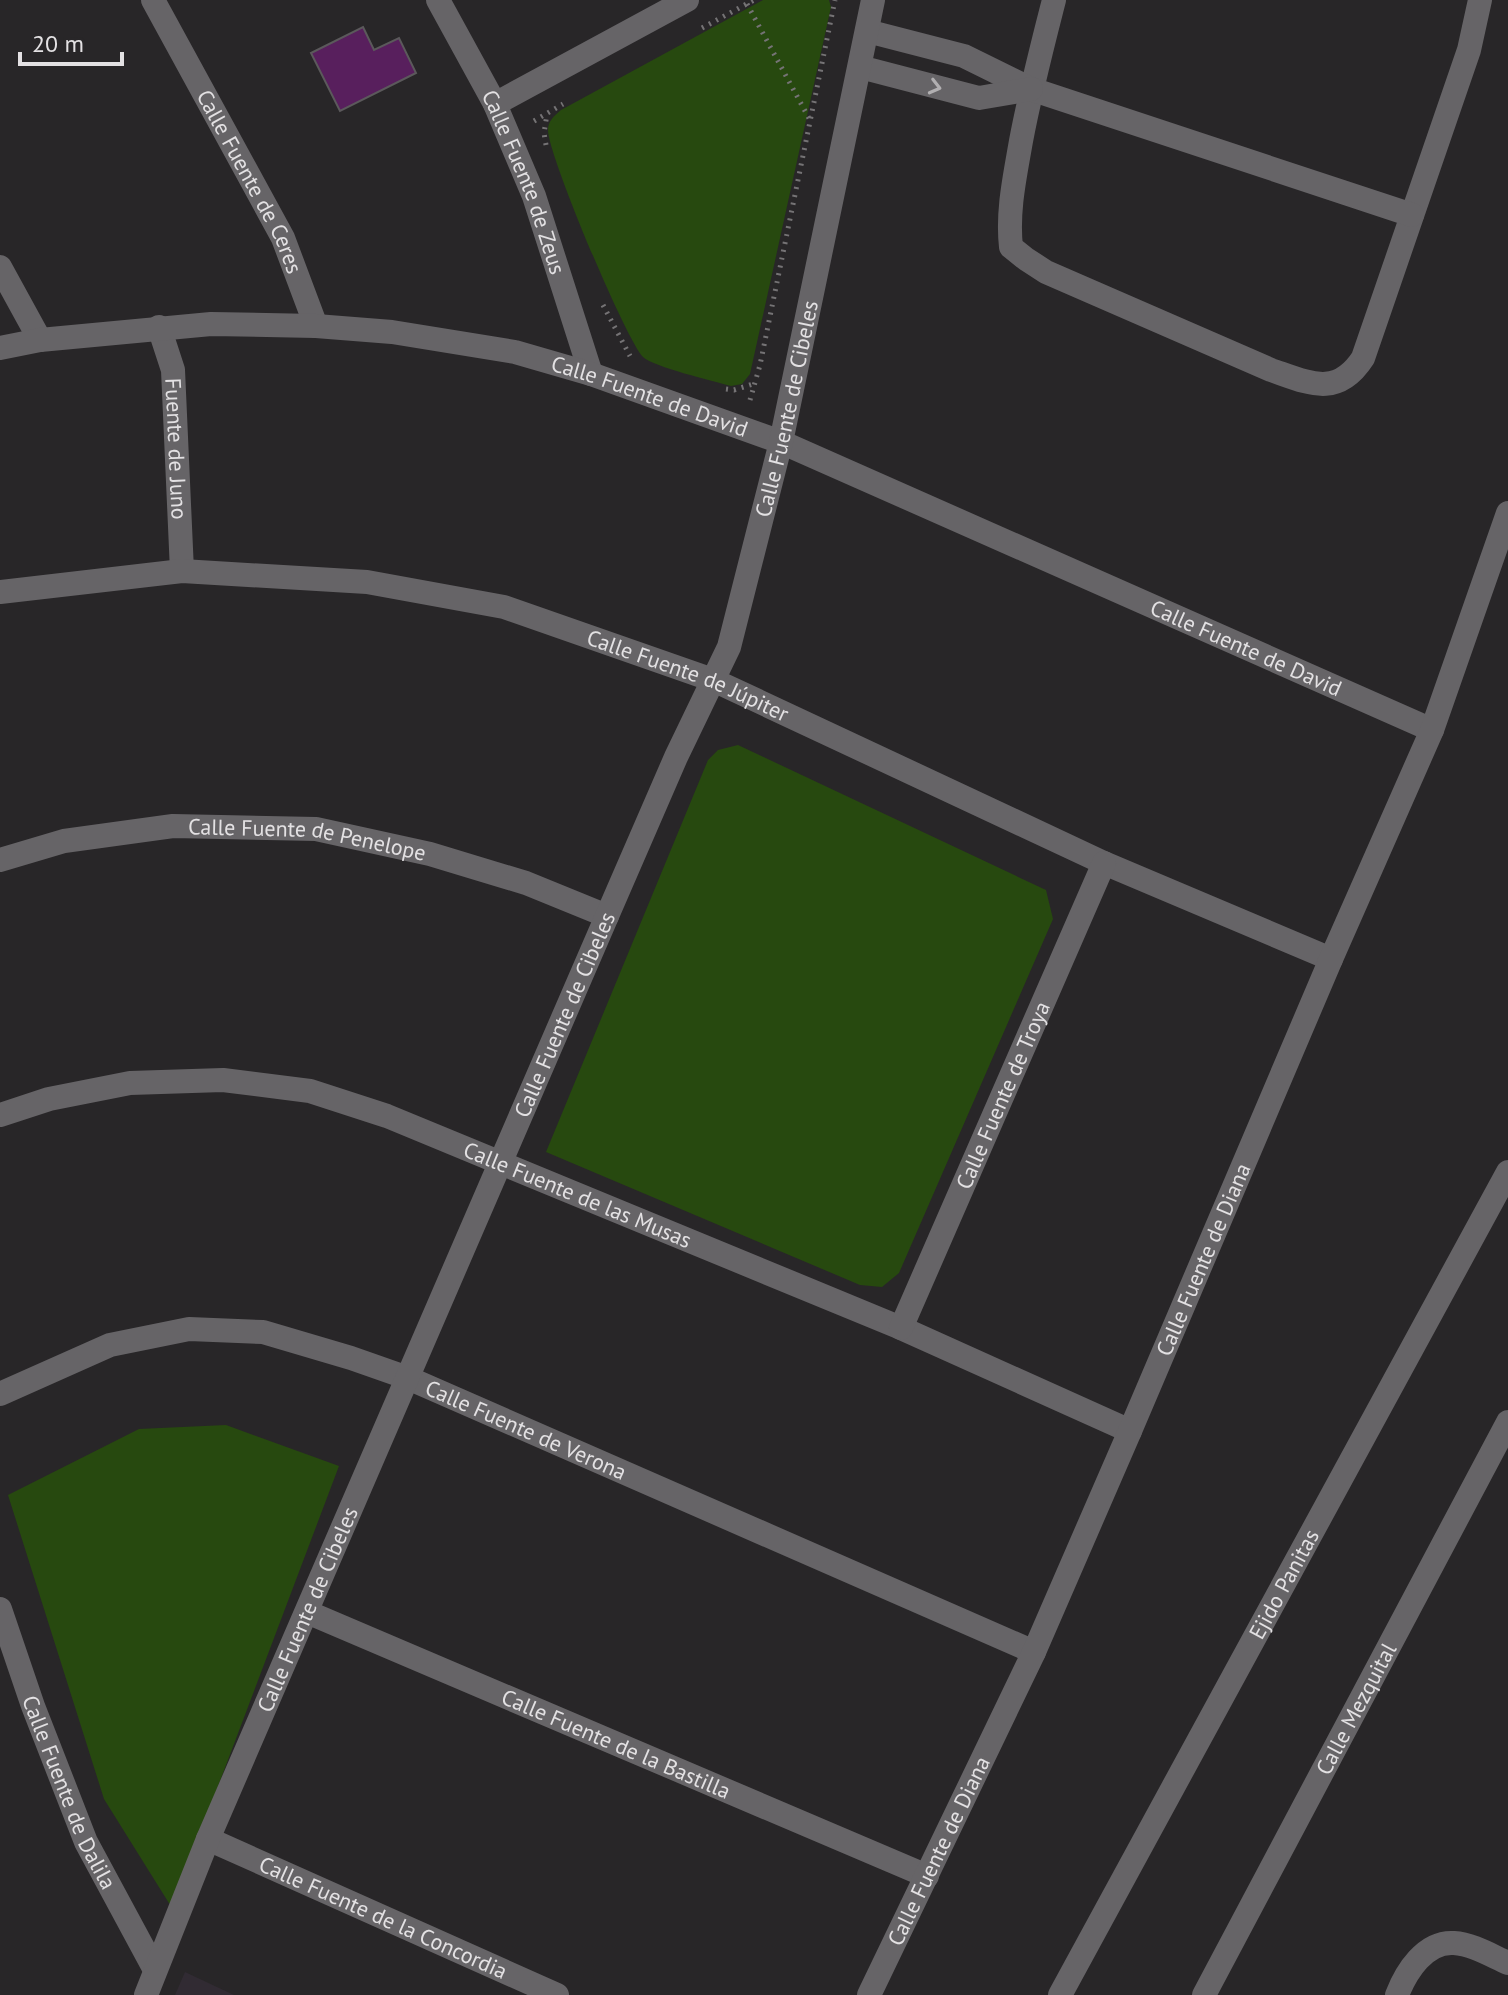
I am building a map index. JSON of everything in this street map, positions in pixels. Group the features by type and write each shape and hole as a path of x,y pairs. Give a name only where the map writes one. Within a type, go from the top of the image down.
{"street":[{"name":"Calle Fuente de Ceres","path":"153,0 283,238 316,326"},
{"name":"Calle Fuente de Zeus","path":"438,0 495,104 534,196 591,374"},
{"path":"495,104 687,0"},
{"name":"Calle Fuente de Cibeles","path":"146,1995 208,1839 607,916 729,647 781,442 873,0"},
{"path":"1054,0 1031,89 1012,198 1009,225 1011,247 1046,272 1271,370 1328,385 1354,372 1363,358 1469,50 1480,0"},
{"path":"867,31 964,56 1031,89 1412,215"},
{"path":"860,67 979,98 1031,89"},
{"path":"0,267 40,340"},
{"name":"Calle Fuente de David","path":"0,348 40,340 211,324 316,326 392,332 515,352 591,374 781,442 1432,730"},
{"name":"Fuente de Juno","path":"159,327 173,370 182,571"},
{"name":"Calle Fuente de Diana","path":"869,1995 1034,1652 1130,1431 1432,730 1508,513"},
{"name":"Calle Fuente de Júpiter","path":"0,592 182,571 367,582 504,607 713,680 1104,863 1331,959"},
{"name":"Calle Fuente de Penelope","path":"0,860 64,841 173,826 316,829 444,858 526,883 607,916"},
{"name":"Calle Fuente de Troya","path":"901,1328 1104,863"},
{"name":"Calle Fuente de las Musas","path":"0,1115 49,1099 130,1083 223,1080 310,1091 387,1116 901,1328 1130,1431"},
{"name":"Ejido Panitas","path":"1060,1995 1508,1172"},
{"name":"Calle Fuente de Verona","path":"0,1394 110,1345 189,1329 263,1332 408,1378 1034,1652"},
{"name":"Calle Mezquital","path":"1204,1995 1508,1422"},
{"name":"Calle Fuente de Dalila","path":"0,1609 33,1706 86,1842 155,1970"},
{"name":"Calle Fuente de la Bastilla","path":"307,1612 927,1876"},
{"name":"Calle Fuente de la Concordia","path":"208,1839 557,1995"},
{"path":"1397,1995 1415,1962 1437,1946 1454,1943 1508,1963"}],"path":[{"path":"744,429 835,0"},
{"path":"747,4 811,122"},
{"path":"547,114 544,133 548,153"},
{"path":"601,301 629,355 637,360"},
{"path":"719,388 734,390 753,384"}],"shaded area":[{"path":"185,1972 234,1995 175,1995"}],"green space":[{"path":"763,0 829,0 831,7 750,374 742,384 731,386 671,369 643,357 621,318 589,246 560,174 548,130 550,121 561,110"},
{"path":"738,745 1046,890 1053,919 899,1273 882,1287 860,1285 546,1152 708,760 718,750"},
{"path":"226,1425 339,1466 172,1908 104,1799 8,1495 139,1429"}],"building":[{"path":"363,27 374,50 399,38 416,73 340,111 311,53"}]}
